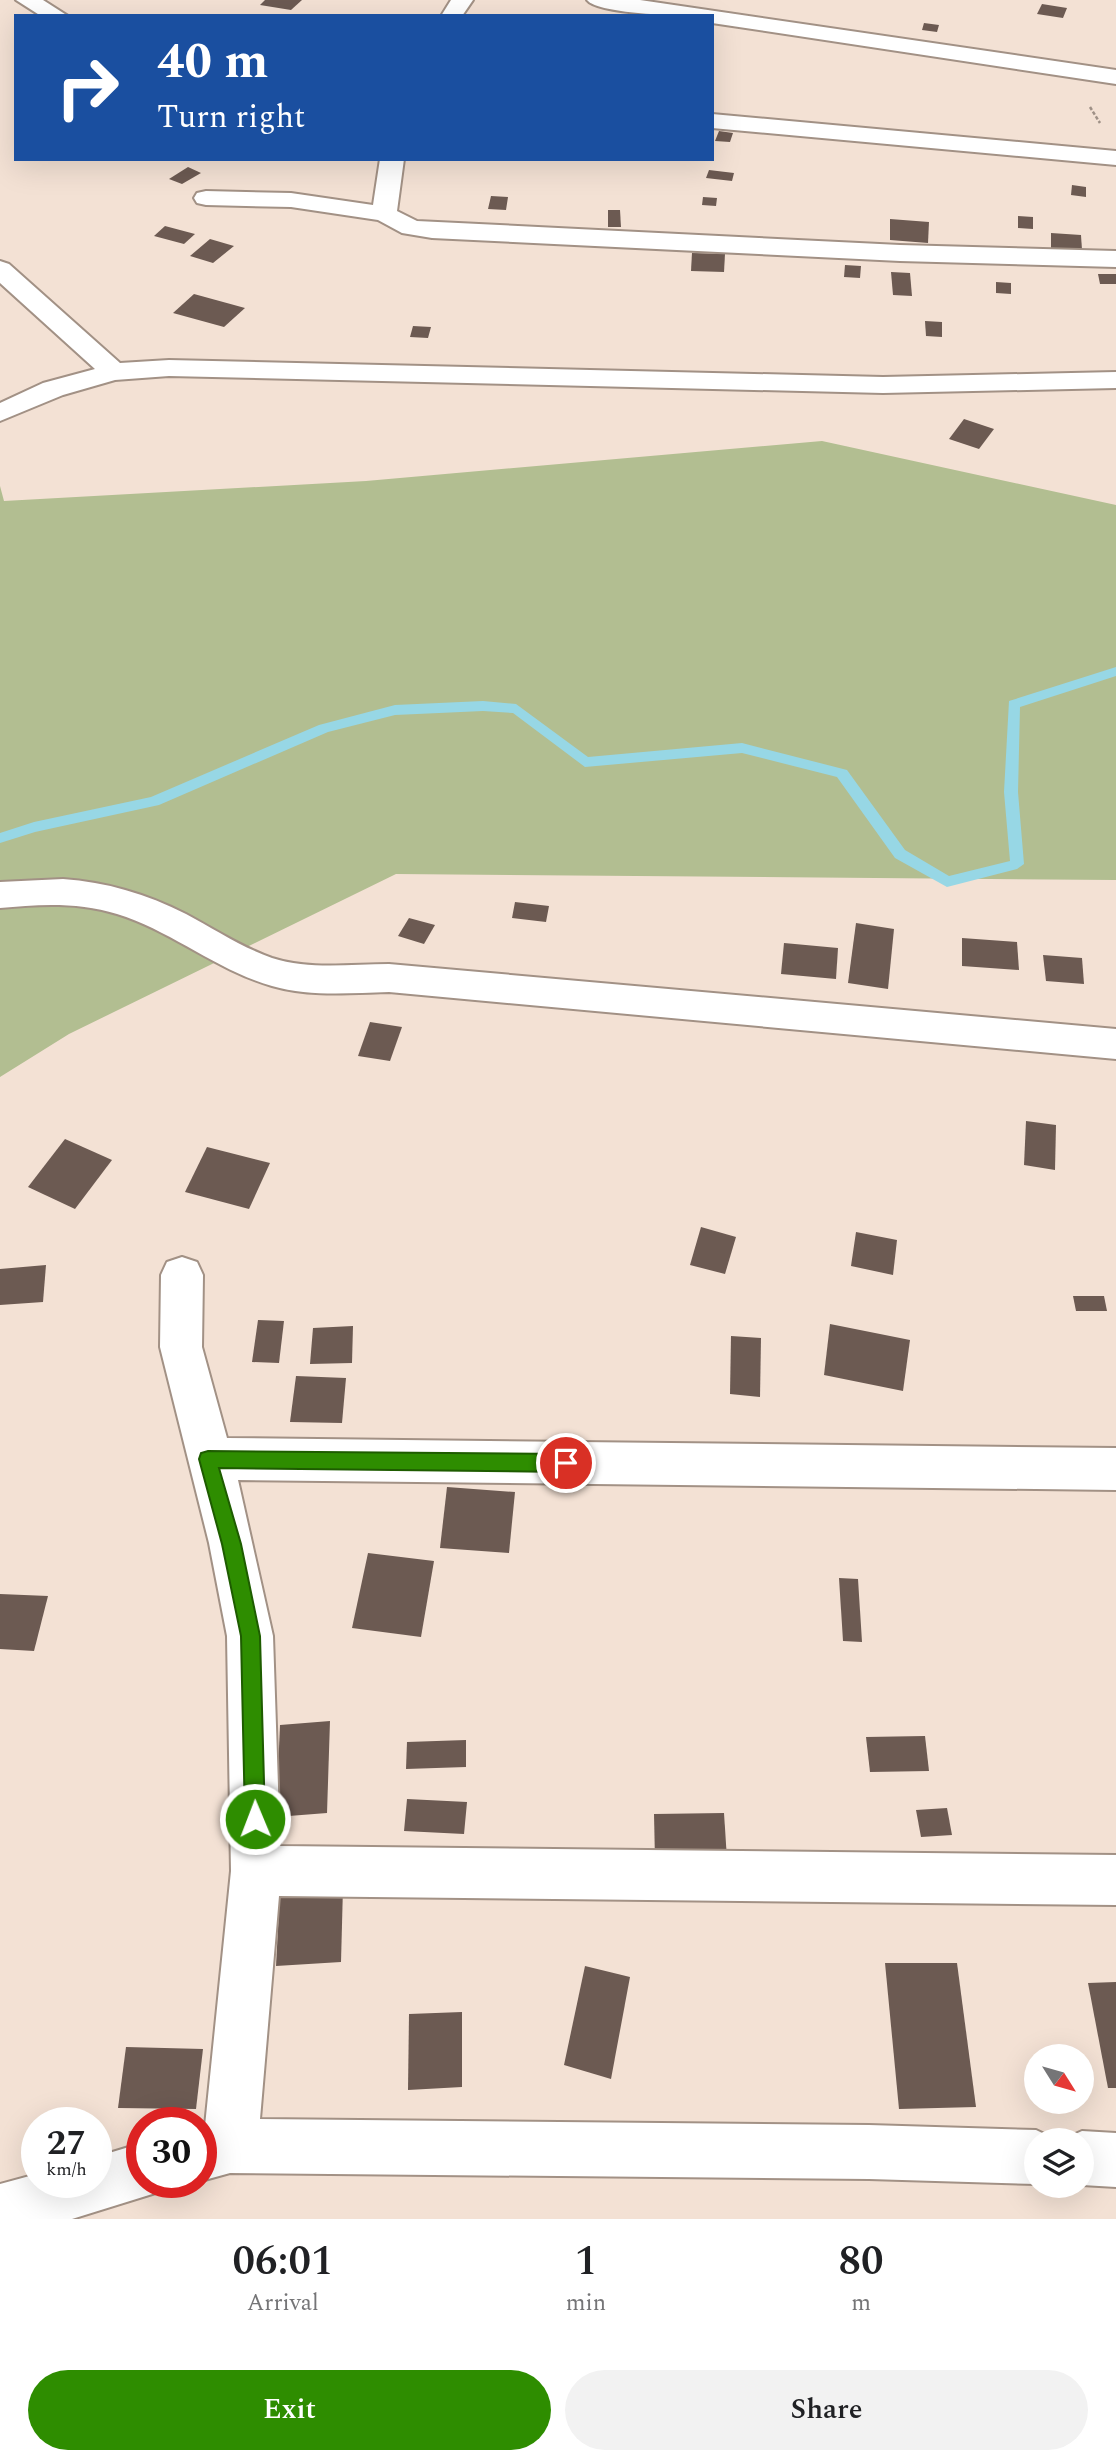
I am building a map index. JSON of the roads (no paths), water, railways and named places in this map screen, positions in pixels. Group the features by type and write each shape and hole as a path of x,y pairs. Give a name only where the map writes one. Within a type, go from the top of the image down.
{"street":[{"path":"27,0 54,14"},
{"path":"598,0 640,3 693,14"},
{"path":"714,17 1116,78"},
{"path":"714,121 1116,158"},
{"path":"384,214 392,161"},
{"path":"206,198 291,201 384,214 411,228 432,231 900,253 1116,259"},
{"path":"0,269 114,372"},
{"path":"0,413 54,389 114,372 169,368 883,385 1116,380"},
{"path":"0,895 49,889 116,899 162,918 217,949 272,972 305,979 389,978 1116,1044"},
{"path":"182,1275 181,1347 232,1544 250,1636 256,1871 217,2136"},
{"path":"208,1459 1116,1469"},
{"path":"256,1871 1116,1880"},
{"path":"217,2150 869,2152 1024,2157"},
{"path":"1094,2159 1116,2160"},
{"path":"0,2212 126,2176"}],"waterway":[{"path":"0,838 34,827 154,801 324,728 395,710 483,706 516,709 585,762 742,748 842,773 900,854 947,882 1017,864 1011,792 1014,704 1116,671"}]}
